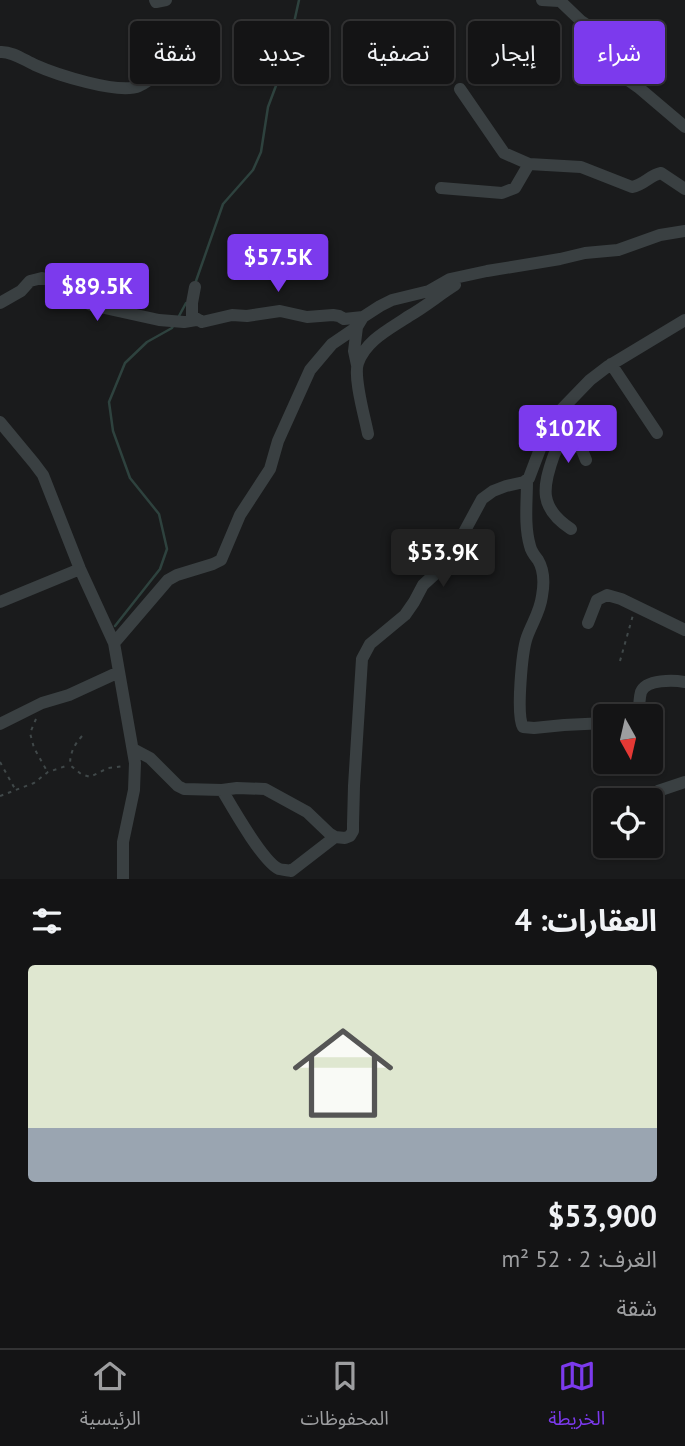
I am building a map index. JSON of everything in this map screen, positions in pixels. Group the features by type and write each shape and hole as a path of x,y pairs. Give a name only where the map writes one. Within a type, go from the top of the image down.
{"street":[{"path":"155,0 166,0"},
{"path":"542,0 559,0 580,22 601,35 604,39 597,54 600,60 638,87 685,127"},
{"path":"0,52 8,52 57,74 99,85 123,89 137,88 143,84"},
{"path":"460,89 504,153 529,164 581,167 632,187 639,186 655,174 661,173 685,189"},
{"path":"441,188 502,193 515,188 529,164"},
{"path":"114,643 168,580 221,560 240,515 270,469 278,441 310,370 332,344 386,302 429,291 450,279 560,260 585,253 618,250 660,235 685,231"},
{"path":"357,365 368,345 389,328 453,286 477,274"},
{"path":"0,303 21,291 30,281 42,278 62,283 91,305 159,320 202,322 280,311 307,317 332,315 360,322"},
{"path":"195,288 192,316 196,320"},
{"path":"593,723 534,728 523,727 520,723 525,645 540,609 543,593 541,567 533,554 528,536 527,481 559,412 590,380 611,364 685,320"},
{"path":"360,322 354,351 368,434"},
{"path":"611,364 657,433"},
{"path":"559,412 561,439 545,487 552,512 571,528"},
{"path":"0,422 43,475 80,569 114,643 135,763 134,790 122,842 123,879"},
{"path":"562,431 582,450 586,460"},
{"path":"133,749 150,758 184,789 265,789 307,812 335,837 349,836 352,831 362,659 366,649 405,615 424,585 448,562 482,499 493,491 527,481"},
{"path":"0,602 80,569"},
{"path":"588,623 595,603 603,595 615,597 685,630"},
{"path":"0,724 42,703 69,695 119,672"},
{"path":"640,704 643,687 670,680 685,681"},
{"path":"663,789 685,782"},
{"path":"222,790 248,833 279,869 291,871 335,837"}],"path":[{"path":"620,661 636,606"},
{"path":"42,703 30,733 34,748 48,772"},
{"path":"69,765 75,743 82,736"},
{"path":"0,762 16,790"},
{"path":"69,765 81,774 90,776 108,768 135,763"},
{"path":"0,796 33,783 48,772 69,765"}],"waterway":[{"path":"196,281 223,204 253,170 261,152 268,107 286,59 299,0"},
{"path":"179,316 186,303"},
{"path":"115,626 160,569 167,549 159,514 130,478 113,431 109,402 125,363 147,342 172,328 174,324"}]}
